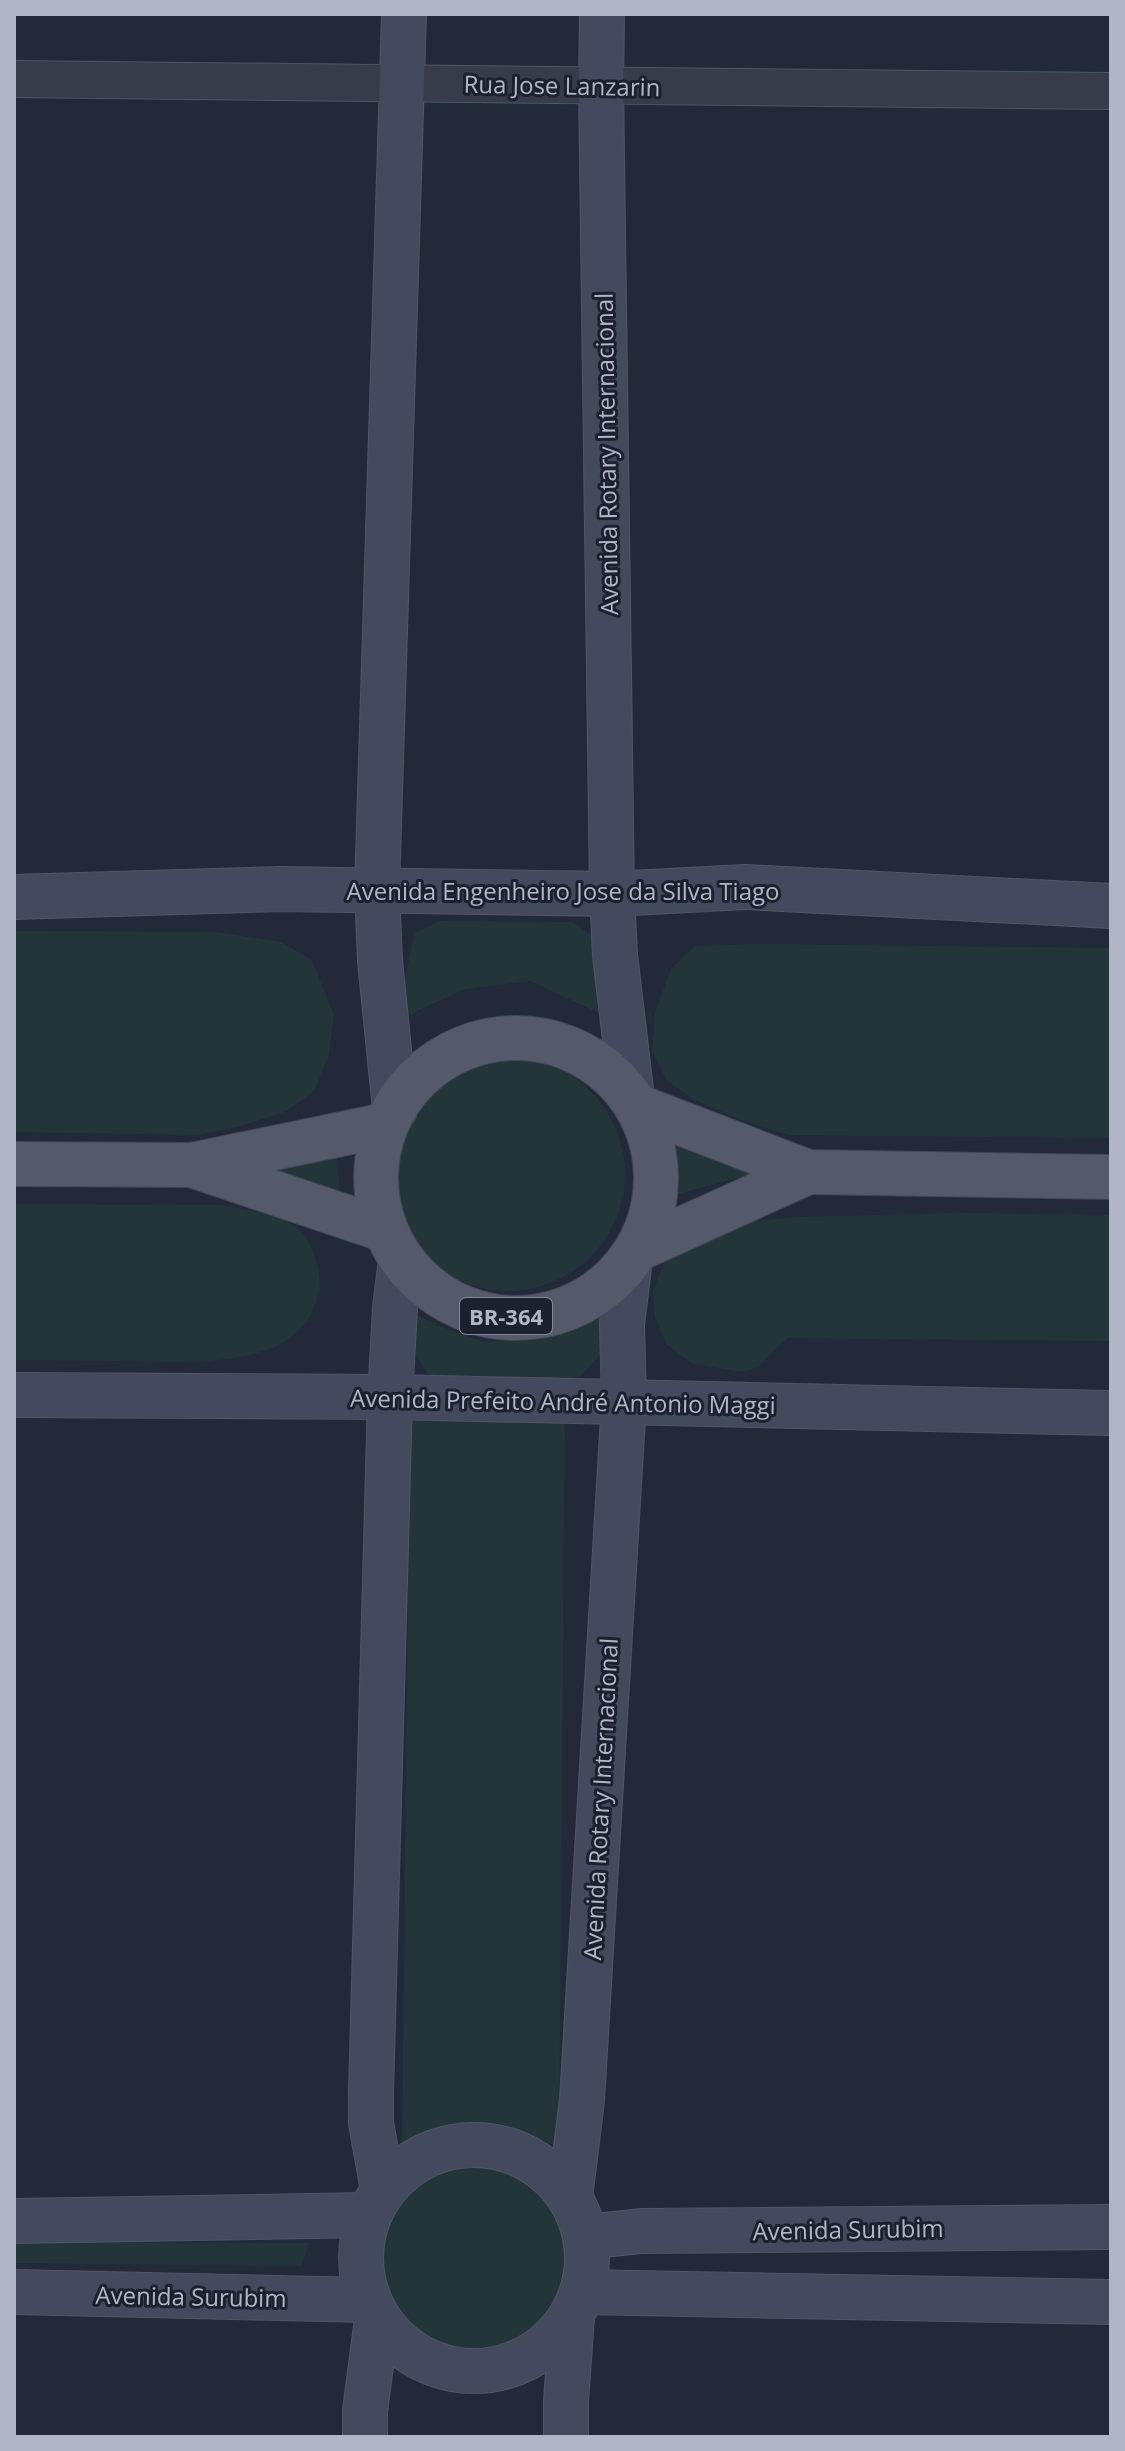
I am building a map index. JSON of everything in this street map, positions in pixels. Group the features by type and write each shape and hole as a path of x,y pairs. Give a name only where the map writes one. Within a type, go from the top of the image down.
{"main road":[{"name":"BR-364","path":"529,1038 572,1049 611,1073 635,1103 656,1153 656,1203 634,1254 609,1285 568,1309 522,1319 476,1313 434,1292 393,1245 375,1178 390,1117 409,1087 443,1057 484,1041 529,1038"},
{"name":"BR-364","path":"635,1103 808,1172 1111,1177"},
{"name":"BR-364","path":"14,1164 192,1165 390,1117"},
{"name":"BR-364","path":"192,1165 393,1245"},
{"name":"BR-364","path":"634,1254 808,1172"}],"street":[{"path":"390,1117 377,890 404,14"},
{"name":"Avenida Rotary Internacional","path":"602,14 612,894 615,955 635,1103"},
{"name":"Rua Jose Lanzarin","path":"14,79 1111,91"},
{"name":"Avenida Engenheiro Jose da Silva Tiago","path":"14,897 281,889 612,894 745,887 1111,906"},
{"path":"393,1245 395,1308 371,2093 375,2202 361,2242 360,2272 373,2310 403,2347 436,2366 474,2372 513,2365 546,2346 577,2305 1111,2302"},
{"name":"Avenida Rotary Internacional","path":"570,2197 582,2100 624,1401 622,1324 634,1254"},
{"name":"Avenida Prefeito André Antonio Maggi","path":"14,1395 390,1397 1111,1413"},
{"name":"Avenida Rotary Internacional","path":"375,2202 409,2165 442,2149 478,2145 514,2152 546,2170 570,2197 586,2237 588,2258 577,2305 566,2401 566,2437"},
{"path":"14,2221 375,2202"},
{"name":"Avenida Surubim","path":"586,2237 641,2231 1111,2227"},
{"name":"Avenida Surubim","path":"14,2292 373,2310"},
{"path":"365,2437 373,2310"}],"shaded area":[{"path":"440,921 572,922 599,940 601,1014 530,981 465,989 419,1010 394,1026 415,933"},
{"path":"14,931 216,932 281,942 312,960 334,1015 329,1054 315,1090 287,1111 238,1127 197,1135 14,1132"},
{"path":"695,946 1111,948 1111,1138 789,1135 741,1120 693,1099 666,1080 652,1051 655,1013 671,969"},
{"path":"508,1057 531,1059 553,1066 591,1091 616,1129 623,1151 623,1197 616,1219 591,1257 553,1282 531,1289 508,1291 485,1289 463,1282 425,1257 400,1219 393,1197 391,1174 393,1151 400,1129 425,1091 463,1066 485,1059"},
{"path":"671,1139 752,1174 674,1195"},
{"path":"335,1141 341,1203 243,1171"},
{"path":"14,1204 220,1205 273,1216 293,1225 310,1243 320,1278 316,1303 300,1330 280,1344 229,1359 172,1362 14,1360"},
{"path":"960,1213 1111,1215 1111,1341 787,1338 760,1366 742,1372 693,1364 666,1344 655,1317 653,1291 666,1258 719,1229 796,1217"},
{"path":"402,1307 437,1325 483,1342 538,1340 614,1308 610,1343 580,1377 495,1389 429,1376 405,1337"},
{"path":"565,1404 559,2147 506,2127 451,2129 402,2143 410,1405"},
{"path":"475,2168 512,2175 543,2196 564,2227 571,2264 564,2301 543,2332 512,2353 475,2360 438,2353 407,2332 386,2301 379,2264 386,2227 407,2196 438,2175"},
{"path":"14,2242 309,2243 302,2266 14,2263"}]}
